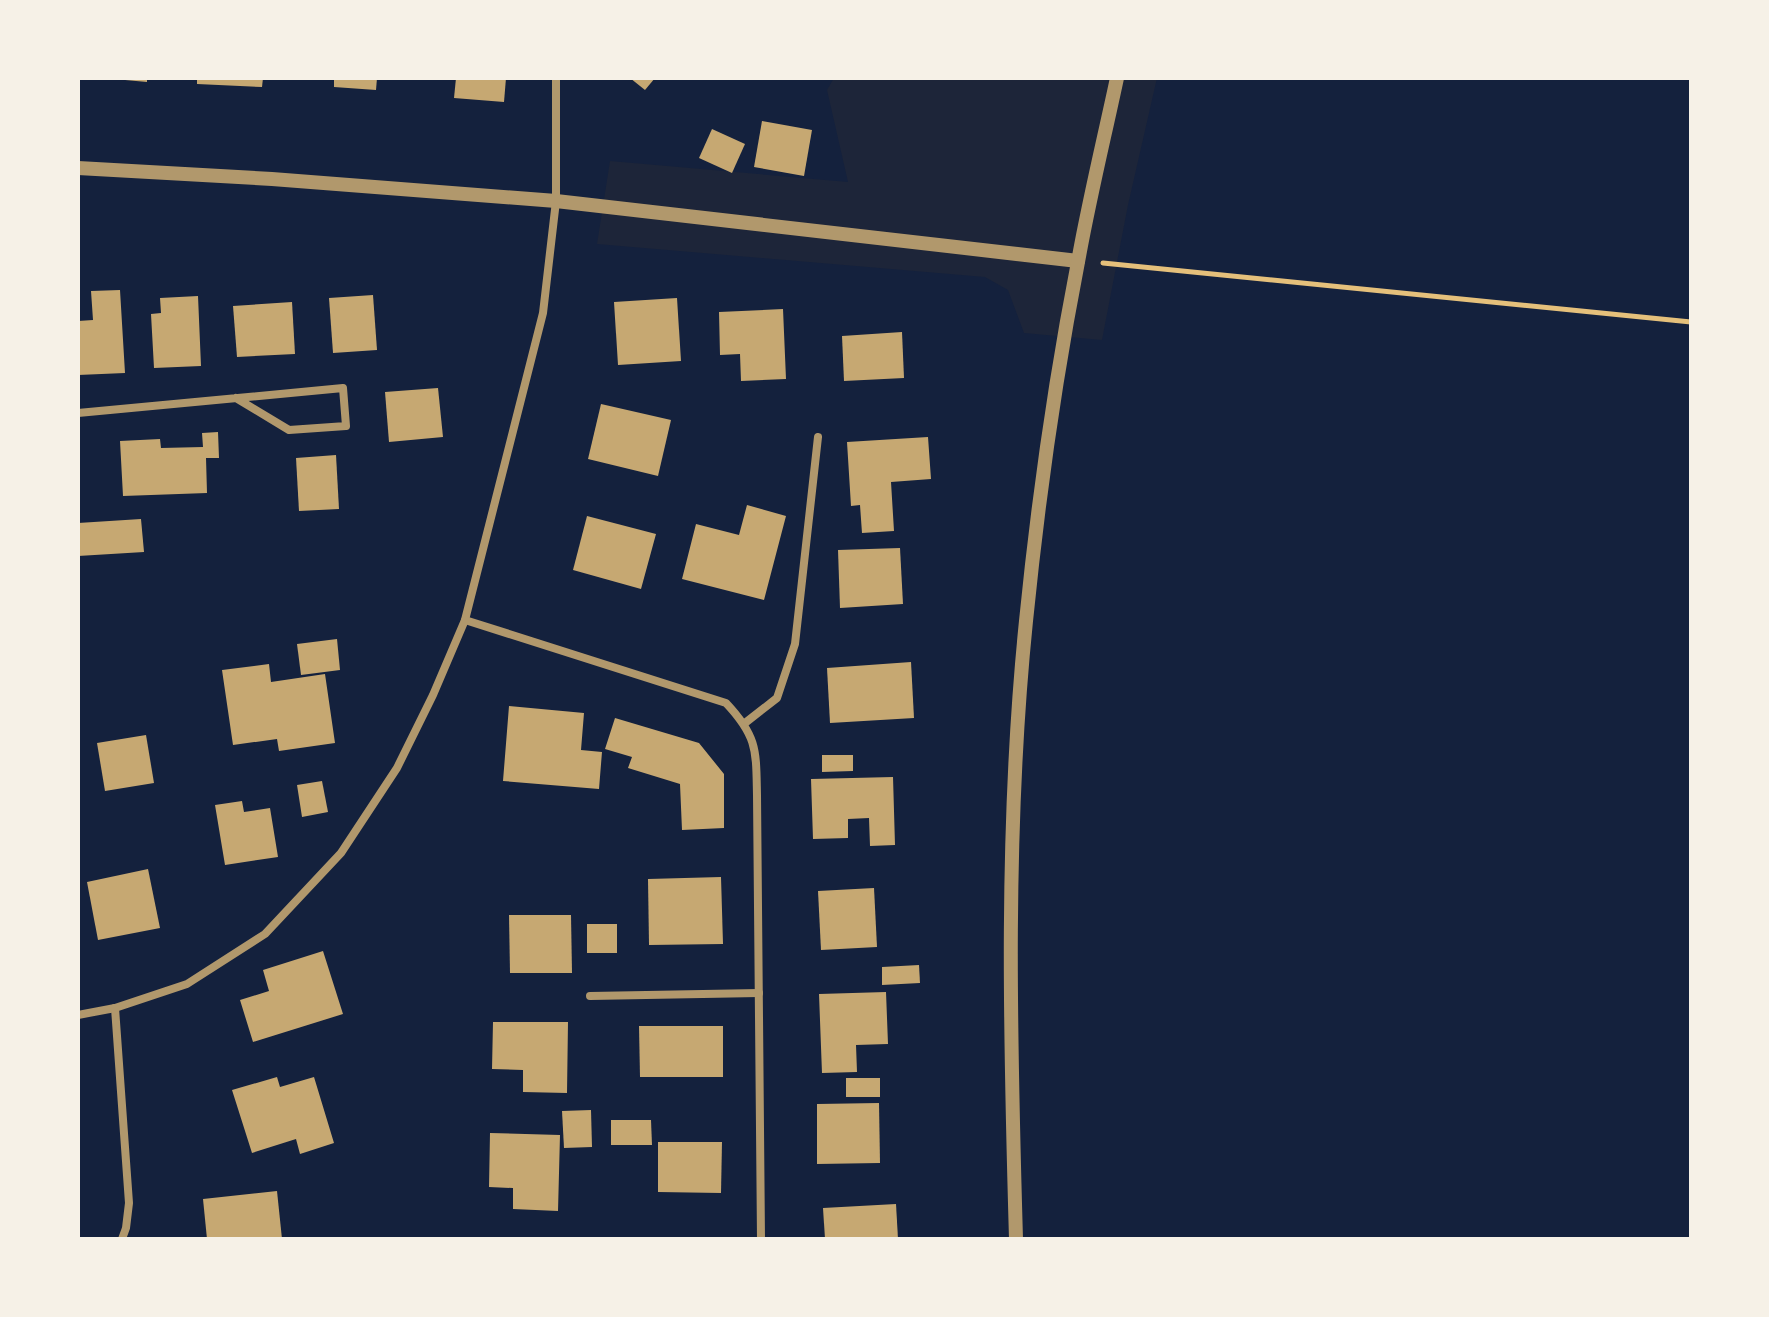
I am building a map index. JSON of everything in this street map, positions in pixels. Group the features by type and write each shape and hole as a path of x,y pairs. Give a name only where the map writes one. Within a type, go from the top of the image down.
{"street":[{"path":"78,1015 115,1008 187,984 265,934 341,853 397,768 465,620 543,313 556,201 556,78"},
{"path":"1016,1239 1010,991 1017,744 1026,623 1040,504 1078,261 1117,78"},
{"path":"78,168 556,201 1078,261"},
{"path":"78,413 236,398 343,388 346,426 289,430 236,398"},
{"path":"745,723 777,698 795,644 818,437"},
{"path":"465,620 726,703 745,723 756,751 761,1239"},
{"path":"590,996 759,993"},
{"path":"115,1008 129,1203 122,1239"}],"path":[{"path":"1078,261 1691,322"}],"shaded area":[{"path":"834,78 1157,78 1102,340 1024,333 1008,290 985,277 597,244 610,161 848,182 827,90"}],"building":[{"path":"147,78 147,82 125,80"},
{"path":"197,78 263,78 262,87 197,84"},
{"path":"334,78 377,78 376,90 334,87"},
{"path":"456,78 506,78 504,102 454,98"},
{"path":"630,78 655,78 645,90"},
{"path":"762,121 812,130 804,176 754,167"},
{"path":"712,129 745,144 732,173 699,158"},
{"path":"120,290 125,373 78,375 78,321 93,320 91,291"},
{"path":"373,295 377,350 333,353 329,298"},
{"path":"198,296 201,366 154,368 151,314 161,313 160,298"},
{"path":"677,298 681,361 618,365 614,302"},
{"path":"292,302 295,354 237,357 233,306"},
{"path":"783,309 786,379 741,381 740,354 720,355 719,312"},
{"path":"902,332 904,378 844,381 842,336"},
{"path":"438,388 443,437 389,442 385,392"},
{"path":"601,404 671,420 658,476 588,459"},
{"path":"218,432 219,458 206,458 207,493 123,496 120,441 160,439 161,448 203,447 202,433"},
{"path":"928,437 931,479 891,482 894,531 862,533 860,505 851,506 847,442"},
{"path":"336,455 339,509 299,511 296,458"},
{"path":"747,505 786,516 764,600 682,579 696,524 739,535"},
{"path":"587,516 656,534 641,589 573,570"},
{"path":"141,519 144,552 78,556 78,523"},
{"path":"900,548 903,604 840,608 838,550"},
{"path":"337,639 340,670 301,675 297,644"},
{"path":"911,662 914,718 830,723 827,668"},
{"path":"269,664 271,682 325,674 335,743 279,751 277,739 233,745 222,670"},
{"path":"509,706 584,713 581,750 602,752 599,789 503,781"},
{"path":"615,718 699,743 724,774 724,828 682,830 680,784 628,768 632,757 605,749"},
{"path":"146,735 154,783 105,791 97,743"},
{"path":"822,755 853,755 853,771 822,772"},
{"path":"893,777 895,845 870,846 869,818 848,819 848,838 813,839 811,779"},
{"path":"322,781 328,812 302,817 297,785"},
{"path":"242,801 244,812 270,808 278,857 225,865 215,805"},
{"path":"148,869 160,928 98,940 87,882"},
{"path":"721,877 723,944 649,945 648,879"},
{"path":"874,888 877,947 821,950 818,891"},
{"path":"509,915 571,915 572,973 510,973"},
{"path":"587,924 617,924 617,953 587,953"},
{"path":"323,951 343,1014 253,1042 240,1000 269,991 263,970"},
{"path":"919,965 920,983 882,985 882,967"},
{"path":"886,992 888,1044 856,1045 857,1072 822,1073 819,994"},
{"path":"493,1022 568,1022 567,1093 523,1092 523,1070 492,1069"},
{"path":"639,1026 723,1026 723,1077 640,1077"},
{"path":"277,1077 280,1087 314,1077 334,1143 300,1154 296,1139 252,1153 232,1090"},
{"path":"846,1078 880,1078 880,1097 846,1097"},
{"path":"879,1103 880,1163 817,1164 817,1104"},
{"path":"591,1110 592,1147 564,1148 562,1111"},
{"path":"611,1120 651,1120 652,1145 611,1145"},
{"path":"490,1133 560,1135 558,1211 513,1209 513,1188 489,1187"},
{"path":"658,1142 722,1142 721,1193 658,1192"},
{"path":"277,1191 282,1239 207,1239 203,1199"},
{"path":"896,1204 898,1239 825,1239 823,1208"}]}
